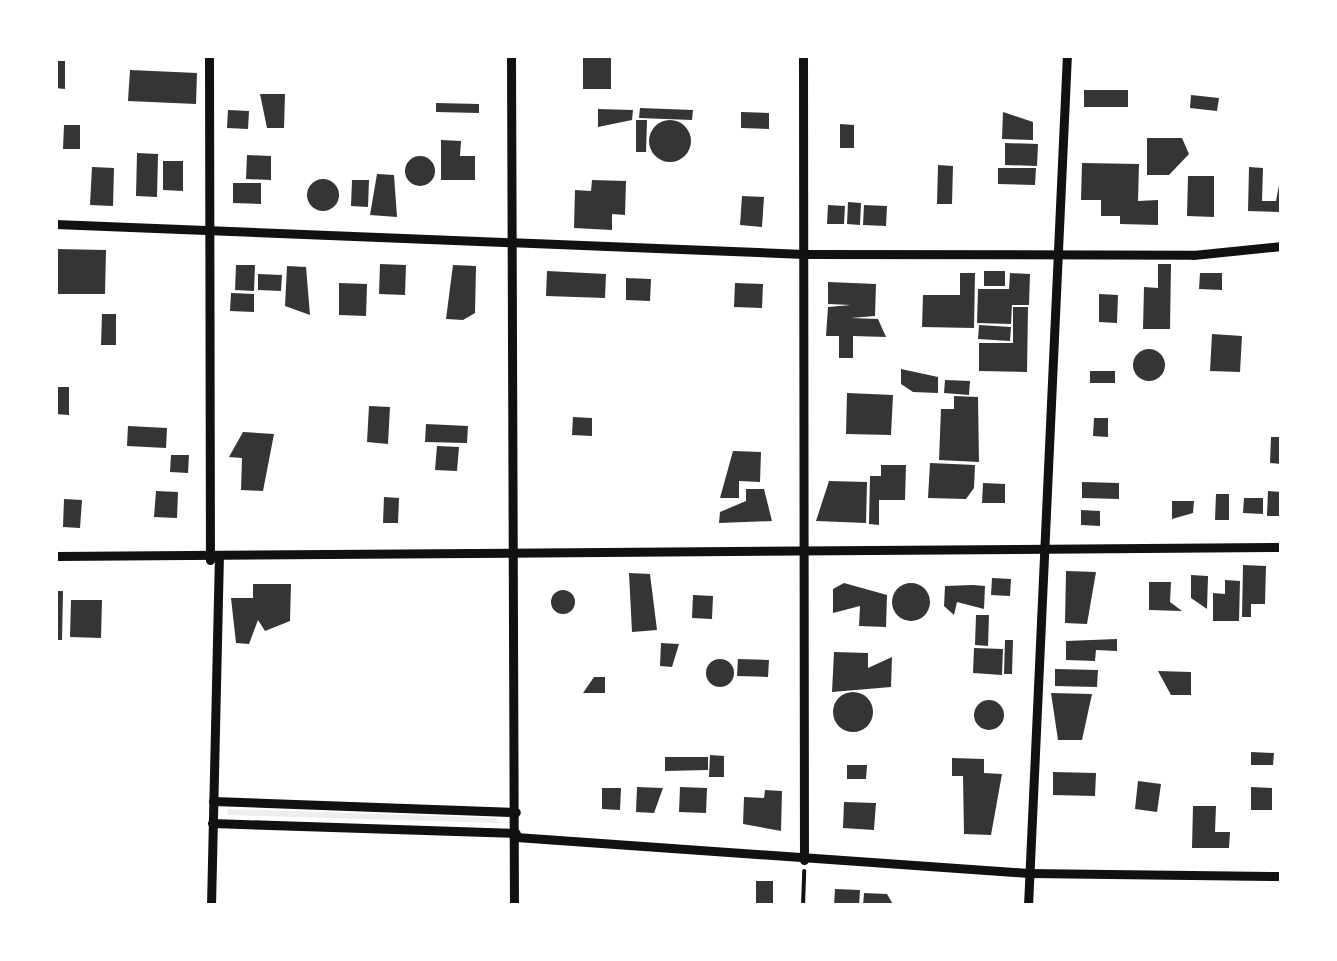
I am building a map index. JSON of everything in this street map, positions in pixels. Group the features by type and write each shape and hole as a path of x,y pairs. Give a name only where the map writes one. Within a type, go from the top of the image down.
{"street":[{"path":"209,55 215,560 210,906"},
{"path":"511,55 508,242 514,906"},
{"path":"803,55 804,860"},
{"path":"1028,906 1050,552 1066,55"},
{"path":"55,224 804,254 1060,254 1282,246"},
{"path":"55,556 215,560 1282,548"},
{"path":"212,800 516,812"},
{"path":"212,822 516,835 804,860 1028,873 1282,876"}],"path":[{"path":"803,906 804,860"}],"shaded area":[{"path":"228,809 496,818 499,823 227,815"}],"building":[{"path":"583,55 611,55 611,89 583,89"},
{"path":"55,61 65,61 65,89 55,88"},
{"path":"130,70 197,73 196,104 128,101"},
{"path":"1084,90 1128,90 1128,107 1084,107"},
{"path":"260,94 285,94 284,128 267,128"},
{"path":"1191,95 1219,98 1217,111 1190,108"},
{"path":"436,103 479,104 479,113 436,112"},
{"path":"640,108 693,110 692,120 639,118"},
{"path":"598,109 633,110 632,120 598,127"},
{"path":"228,110 249,111 248,129 227,128"},
{"path":"741,112 769,113 769,129 741,128"},
{"path":"1003,112 1033,122 1033,140 1002,139"},
{"path":"636,120 647,120 646,152 636,152"},
{"path":"670,120 685,126 691,141 685,156 670,162 655,156 649,141 655,126"},
{"path":"840,124 854,125 854,148 840,148"},
{"path":"64,125 80,125 80,149 63,149"},
{"path":"1147,138 1182,138 1189,154 1169,175 1147,175"},
{"path":"441,140 461,141 460,156 475,156 475,180 441,180"},
{"path":"1005,143 1038,144 1037,166 1005,165"},
{"path":"137,153 158,154 157,197 136,196"},
{"path":"247,155 271,156 271,180 246,179"},
{"path":"420,156 431,160 435,171 431,182 420,186 409,182 405,171 409,160"},
{"path":"163,161 183,161 183,191 163,190"},
{"path":"1082,163 1139,164 1138,201 1158,200 1158,225 1120,224 1120,216 1101,216 1101,200 1081,200"},
{"path":"938,165 953,166 952,204 937,204"},
{"path":"92,167 114,168 113,206 90,205"},
{"path":"1249,167 1263,168 1262,201 1276,201 1282,169 1282,212 1248,211"},
{"path":"998,168 1036,168 1035,185 998,184"},
{"path":"377,174 394,175 397,217 370,215"},
{"path":"1188,176 1214,176 1214,217 1187,216"},
{"path":"323,179 334,184 339,195 334,206 323,211 312,206 307,195 312,184"},
{"path":"352,180 369,180 368,207 351,206"},
{"path":"592,180 626,181 625,215 612,214 612,230 574,228 575,190 591,191"},
{"path":"233,183 261,183 261,204 233,203"},
{"path":"742,196 764,197 762,227 740,225"},
{"path":"848,202 861,203 860,225 847,224"},
{"path":"828,205 845,206 844,224 827,224"},
{"path":"864,205 887,206 886,226 863,225"},
{"path":"55,249 106,250 105,294 55,294"},
{"path":"380,264 406,265 405,295 379,294"},
{"path":"1158,264 1171,264 1170,329 1143,329 1144,287 1158,288"},
{"path":"236,265 255,265 254,291 235,290"},
{"path":"453,265 476,266 475,313 463,320 446,319"},
{"path":"287,266 306,267 310,315 285,306"},
{"path":"547,271 606,274 605,298 546,296"},
{"path":"984,271 1005,271 1005,286 984,286"},
{"path":"960,273 975,273 974,328 922,327 923,295 960,295"},
{"path":"1010,273 1030,274 1029,305 1012,305 1011,324 977,323 978,289 1009,289"},
{"path":"1200,273 1222,273 1222,290 1199,289"},
{"path":"258,274 282,275 281,291 258,290"},
{"path":"626,278 651,279 650,301 626,300"},
{"path":"828,282 876,284 875,316 851,318 878,319 886,337 853,336 853,358 839,358 839,336 826,336 828,307 851,305 828,304"},
{"path":"339,283 367,284 366,316 339,315"},
{"path":"735,283 763,284 762,308 734,307"},
{"path":"231,293 254,294 254,312 230,311"},
{"path":"1099,294 1118,295 1117,323 1099,322"},
{"path":"1013,307 1028,307 1027,372 979,371 979,343 1013,343"},
{"path":"102,314 116,314 116,345 101,345"},
{"path":"979,325 1011,327 1010,341 978,339"},
{"path":"1212,334 1242,336 1240,372 1210,371"},
{"path":"1149,349 1160,354 1165,365 1160,376 1149,381 1138,376 1133,365 1138,354"},
{"path":"901,369 938,377 938,393 913,392 901,384"},
{"path":"1090,371 1115,371 1115,383 1090,383"},
{"path":"945,380 970,381 969,395 944,393"},
{"path":"55,387 69,387 69,415 55,414"},
{"path":"847,393 893,395 891,435 846,434"},
{"path":"954,396 978,397 979,462 939,460 941,409 954,409"},
{"path":"369,406 390,407 388,444 367,442"},
{"path":"573,417 592,418 592,436 572,435"},
{"path":"1094,418 1108,418 1108,437 1093,436"},
{"path":"426,424 468,426 467,443 425,442"},
{"path":"128,426 167,428 166,448 127,446"},
{"path":"243,432 274,434 263,491 241,490 242,458 229,457"},
{"path":"1271,437 1282,437 1282,464 1270,463"},
{"path":"437,446 459,447 457,471 435,470"},
{"path":"733,451 761,452 760,482 739,481 739,498 720,498"},
{"path":"171,455 189,455 188,473 170,472"},
{"path":"930,463 975,465 974,488 966,499 928,498"},
{"path":"881,465 906,465 905,500 879,500 879,525 869,524 870,476 881,476"},
{"path":"829,481 867,482 866,523 816,521"},
{"path":"1082,482 1119,483 1119,499 1082,498"},
{"path":"983,483 1005,484 1005,503 982,503"},
{"path":"746,489 764,489 772,521 719,523 720,512 746,501"},
{"path":"156,491 178,492 177,518 154,517"},
{"path":"1268,491 1282,492 1282,516 1267,516"},
{"path":"1216,494 1229,494 1229,520 1215,520"},
{"path":"384,497 399,498 398,523 383,523"},
{"path":"1244,498 1263,498 1263,514 1243,513"},
{"path":"64,499 82,500 80,528 63,527"},
{"path":"1172,501 1194,501 1193,513 1172,519"},
{"path":"1081,510 1100,511 1100,526 1081,525"},
{"path":"1243,565 1266,566 1265,604 1251,604 1251,617 1242,617"},
{"path":"1066,571 1096,572 1087,624 1065,623"},
{"path":"629,573 650,574 657,630 632,632"},
{"path":"1191,575 1208,576 1207,609 1191,598"},
{"path":"992,578 1011,579 1010,596 991,595"},
{"path":"1225,580 1240,581 1239,621 1213,621 1213,593 1225,594"},
{"path":"1149,582 1171,582 1170,602 1182,611 1149,610"},
{"path":"844,583 887,595 886,627 859,626 860,606 833,613 833,589"},
{"path":"911,583 925,588 930,602 925,616 911,621 897,616 892,602 897,588"},
{"path":"253,584 291,584 290,621 265,631 258,620 249,644 236,643 231,598 253,598"},
{"path":"945,586 985,586 984,609 957,602 954,615 944,606"},
{"path":"563,590 575,602 563,614 551,602"},
{"path":"55,591 63,591 62,640 55,640"},
{"path":"693,595 713,596 712,619 692,618"},
{"path":"71,600 102,600 101,638 70,637"},
{"path":"976,615 989,615 988,646 975,645"},
{"path":"1117,639 1117,651 1096,650 1095,661 1066,660 1066,641"},
{"path":"1005,640 1013,640 1012,674 1004,674"},
{"path":"661,643 679,644 672,667 660,666"},
{"path":"974,648 1003,649 1002,675 973,673"},
{"path":"834,652 868,653 868,668 892,657 891,687 832,692"},
{"path":"720,659 730,663 734,673 730,683 720,687 710,683 706,673 710,663"},
{"path":"738,659 769,660 768,677 737,676"},
{"path":"1055,669 1098,670 1097,687 1055,686"},
{"path":"1158,671 1191,672 1191,695 1171,695"},
{"path":"594,677 605,677 605,693 583,693"},
{"path":"853,692 867,698 873,712 867,726 853,732 839,726 833,712 839,698"},
{"path":"1051,693 1092,694 1082,740 1058,740"},
{"path":"989,700 1003,709 1004,715 995,729 989,730 975,721 974,715 983,701"},
{"path":"1251,752 1274,753 1273,765 1251,765"},
{"path":"710,755 724,756 724,777 709,777"},
{"path":"665,757 708,757 708,770 665,771"},
{"path":"952,758 984,759 984,773 1002,774 991,835 964,834 963,776 952,776"},
{"path":"847,765 867,765 866,779 847,779"},
{"path":"1053,772 1096,773 1095,796 1053,795"},
{"path":"1138,781 1161,784 1157,812 1135,809"},
{"path":"637,787 663,788 654,813 636,812"},
{"path":"680,787 707,788 706,813 679,812"},
{"path":"1251,787 1272,788 1272,810 1251,810"},
{"path":"602,788 621,788 620,810 602,809"},
{"path":"765,790 782,791 781,831 743,824 744,797 764,798"},
{"path":"844,802 876,803 874,830 843,828"},
{"path":"1193,806 1216,806 1215,832 1230,832 1229,848 1192,848"},
{"path":"756,881 773,881 773,906 756,906"},
{"path":"835,889 860,890 859,906 834,906"},
{"path":"864,893 887,894 894,906 863,906"}]}
